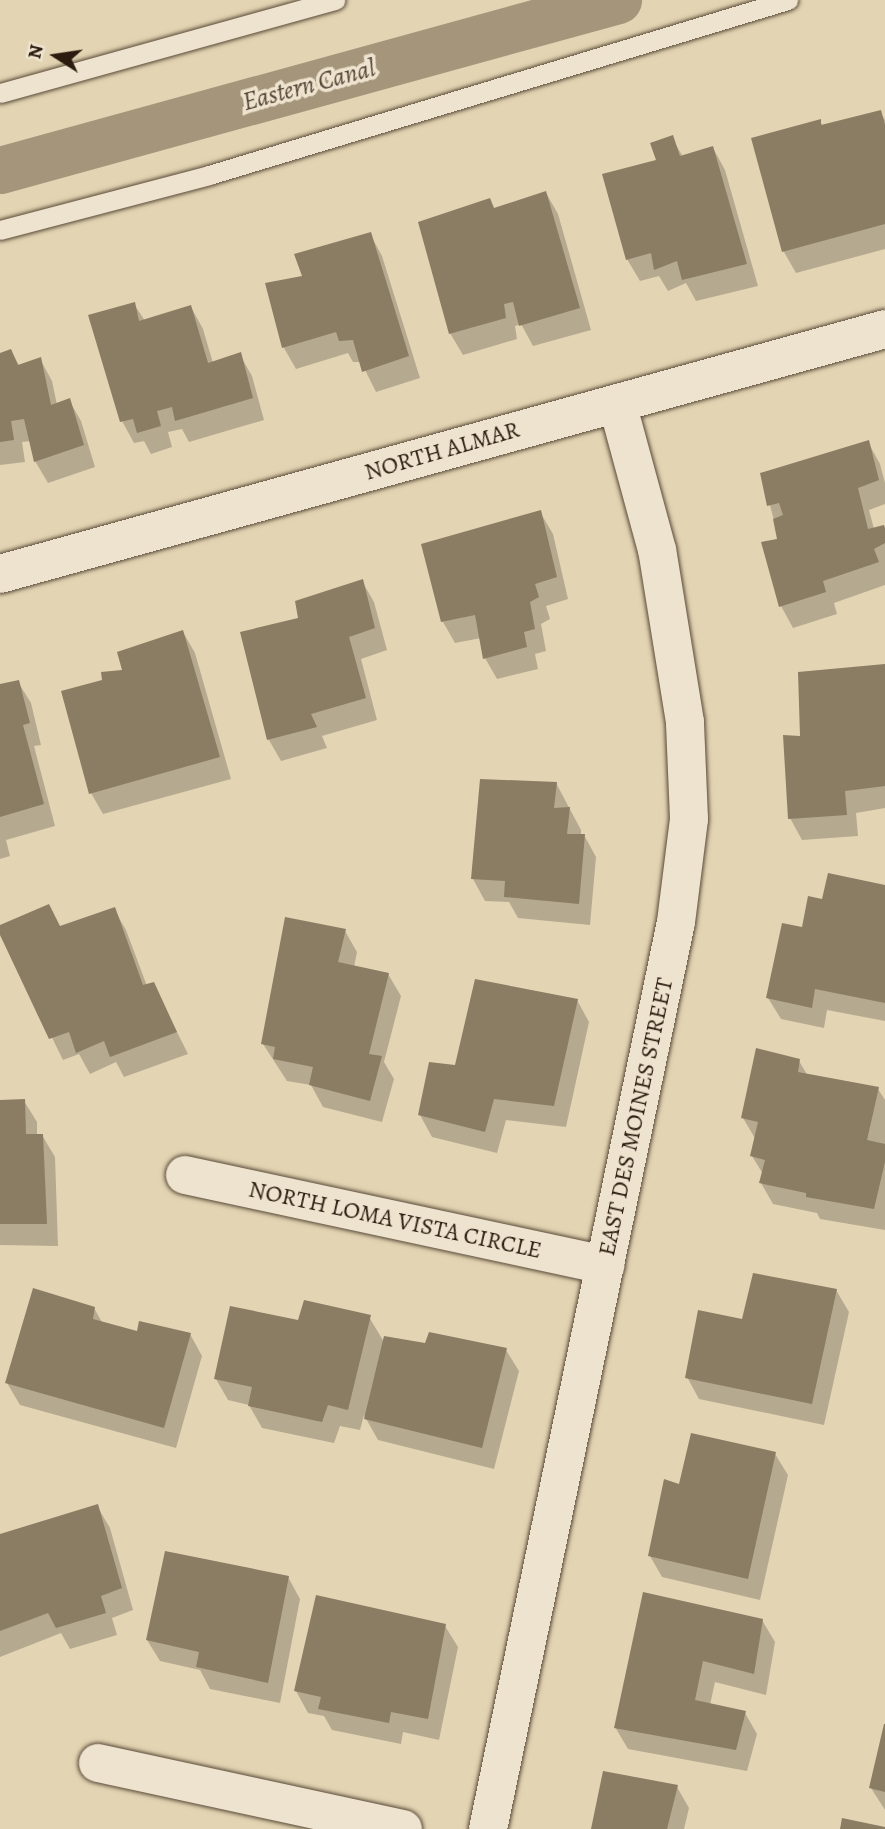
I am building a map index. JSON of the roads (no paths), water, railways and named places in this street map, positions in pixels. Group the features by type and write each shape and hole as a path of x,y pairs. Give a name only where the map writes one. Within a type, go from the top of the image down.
{"street":[{"name":"NORTH ALMAR","path":"0,575 885,329"},
{"name":"EAST DES MOINES STREET","path":"488,1829 676,922 689,819 685,722 657,550 617,403"},
{"name":"NORTH LOMA VISTA CIRCLE","path":"185,1175 605,1265"},
{"path":"98,1763 403,1829"}],"lane":[{"path":"0,93 335,0"},
{"path":"0,230 209,175 788,0"}],"waterway":[{"name":"Eastern Canal","path":"0,170 618,0"}]}
